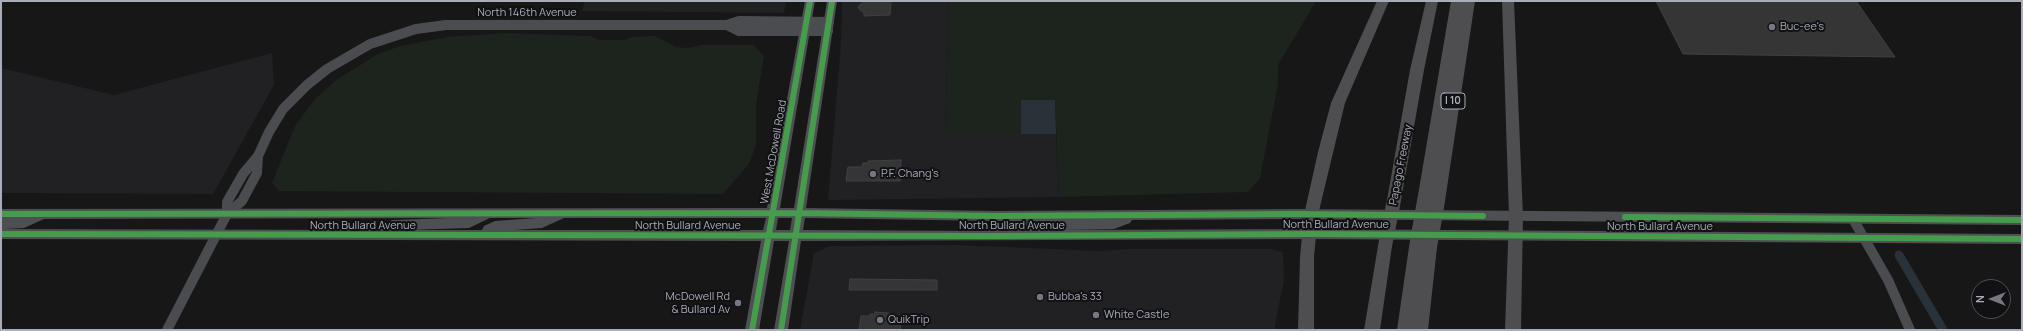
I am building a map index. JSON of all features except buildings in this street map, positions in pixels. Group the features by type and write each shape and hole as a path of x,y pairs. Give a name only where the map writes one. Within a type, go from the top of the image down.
{"highway":[{"path":"1306,330 1311,214 1330,132 1338,103 1383,1"},
{"name":"Papago Freeway","path":"1372,330 1385,246 1432,1"},
{"path":"1431,201 1457,1"},
{"name":"I 10","path":"1420,330 1423,247 1469,1"},
{"path":"1508,1 1516,216 1513,330"},
{"path":"1405,330 1423,247"}],"main road":[{"name":"West McDowell Road","path":"752,330 770,236 810,1"},
{"path":"781,330 832,1"},
{"name":"North Bullard Avenue","path":"1,214 800,213 997,216 1311,214 2022,220"},
{"path":"370,236 392,225 470,223 477,221 488,214"},
{"path":"485,236 488,230 495,226 542,223 566,214"},
{"path":"1,224 24,223 42,215"},
{"path":"992,236 996,230 1004,228 1114,224 1137,215"},
{"name":"North Bullard Avenue","path":"1,234 215,236 992,236 1309,234 2022,239"}],"street":[{"name":"North 146th Avenue","path":"167,330 227,214 242,200 257,173 258,156 269,132 286,105 306,84 336,62 382,39 416,29 439,25 727,25 738,31 805,26 829,27"},
{"path":"1853,218 1888,280 1910,330"}],"shaded area":[{"path":"585,1 786,1 784,13 582,11"},
{"path":"842,1 949,1 945,134 1056,134 1059,197 828,200 841,43"},
{"path":"949,1 1316,1 1278,65 1278,84 1260,178 1248,192 1059,197 1055,100 1021,100 1021,134 945,134"},
{"path":"506,33 590,36 599,40 624,40 631,37 655,36 676,47 688,48 701,45 754,45 764,56 756,105 756,145 749,164 723,194 279,191 272,183 295,126 315,99 336,80 378,54 400,46 448,37"},
{"path":"272,53 274,85 213,194 1,193 1,68 114,95"},
{"path":"1021,100 1055,100 1056,134 1021,134"},
{"path":"957,245 1099,251 1126,249 1270,249 1283,252 1284,280 1274,330 800,330 814,253 830,246"}],"waterway":[{"path":"1899,255 1943,330"}],"cycle path":[{"path":"752,330 810,1"},
{"path":"781,330 832,1"},
{"path":"1,214 800,213 997,216 1296,214 1483,216"},
{"path":"1625,217 2022,220"},
{"path":"1,234 995,236 1309,234 2022,239"}],"place":[{"name":"Buc-ee's","path":"1772,27"},
{"name":"P.F. Chang's","path":"873,174"},
{"name":"Bubba's 33","path":"1040,297"},
{"name":"McDowell Rd & Bullard Av","path":"738,303"},
{"name":"White Castle","path":"1096,315"},
{"name":"QuikTrip","path":"880,320"}]}
